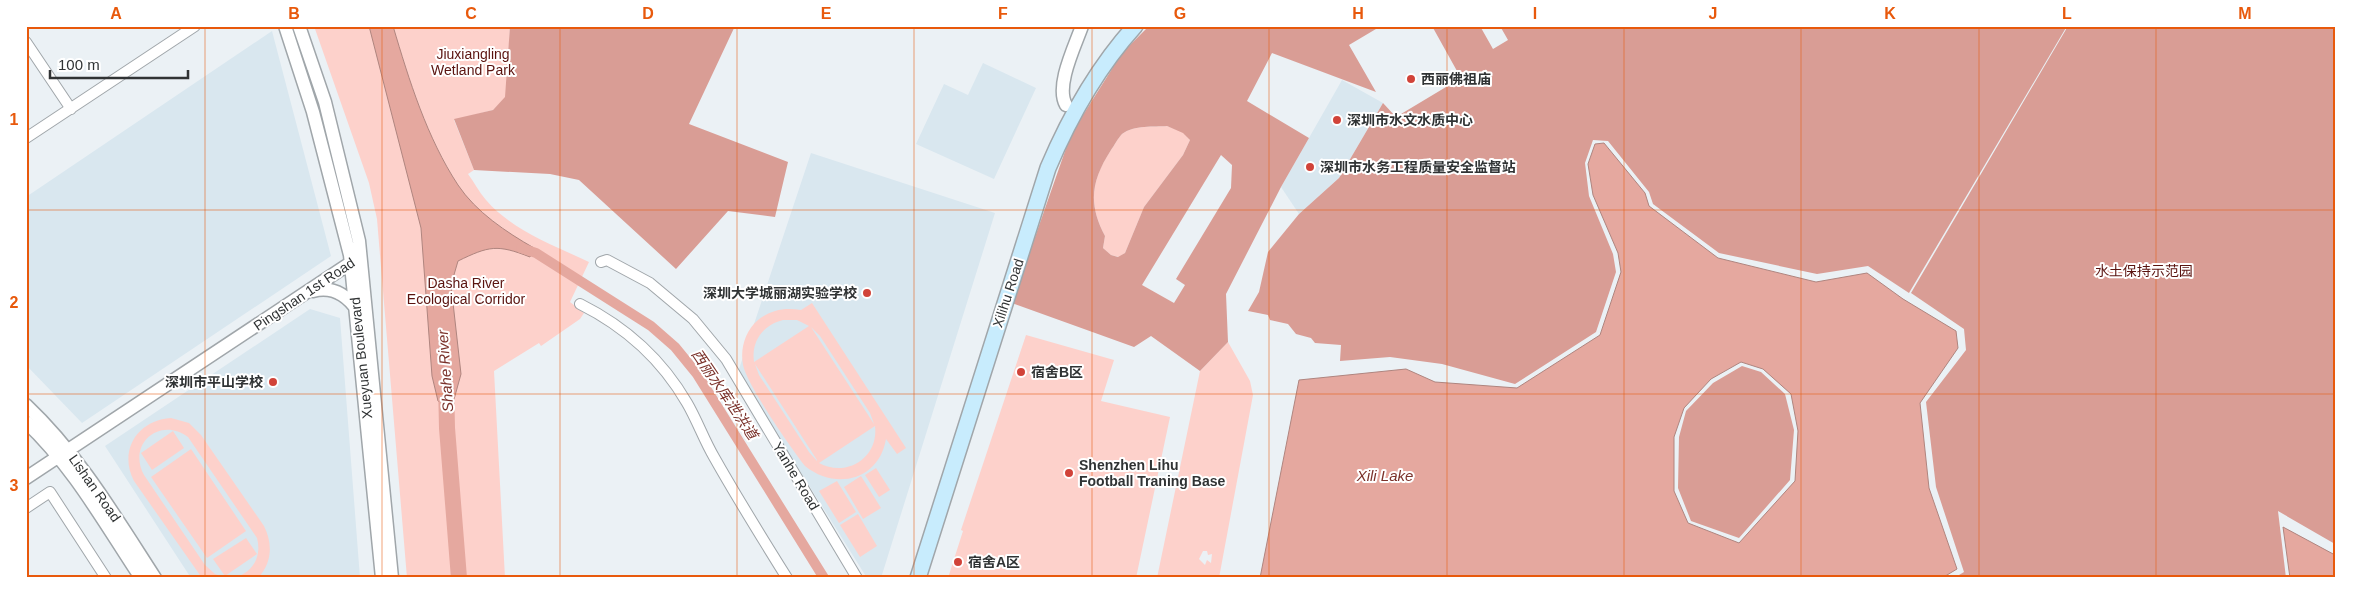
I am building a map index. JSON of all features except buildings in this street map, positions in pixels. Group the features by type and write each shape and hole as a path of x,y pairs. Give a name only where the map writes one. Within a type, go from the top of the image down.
{"main road":[{"name":"Xilihu Road","path":"908,578 1038,165 1066,105 1083,76 1122,26"},
{"name":"Xilihu Road","path":"918,578 1048,168 1068,122 1092,81 1135,26"}],"street":[{"path":"26,138 195,26"},
{"name":"Xueyuan Boulevard","path":"286,26 314,112 354,257 392,578"},
{"name":"Xueyuan Boulevard","path":"300,26 334,135 356,225 354,257 357,310 382,578"},
{"path":"1066,105 1062,93 1065,74 1082,26"},
{"path":"26,42 70,109"},
{"name":"Pingshan 1st Road","path":"26,468 61,450 306,293 354,257"},
{"name":"Pingshan 1st Road","path":"26,478 61,450 354,257"},
{"name":"Yanhe Road","path":"602,262 607,260 650,283 693,318 726,359 857,578"},
{"path":"306,293 321,289 336,292 348,298 357,310"},
{"path":"580,304 629,333 650,352 670,377 688,404 721,469 786,578"},
{"name":"Lishan Road","path":"26,405 156,578"},
{"name":"Lishan Road","path":"26,422 61,450 141,578"},
{"path":"26,508 50,492 106,578"}],"shaded area":[{"path":"272,31 331,256 82,423 26,365 26,197"},
{"path":"983,63 1036,88 994,179 916,144 944,84 968,95"},
{"path":"1342,80 1383,103 1339,178 1299,214 1281,187"},
{"name":"深圳大学城丽湖实验学校","path":"811,153 995,213 881,578 867,578 738,372"},
{"name":"深圳市平山学校","path":"310,309 340,318 360,578 191,578 105,446"}],"green space":[{"name":"Dasha River Ecological Corridor","path":"314,26 510,26 506,97 493,110 454,120 474,170 468,174 486,200 508,220 547,243 589,262 570,302 584,313 580,319 541,346 539,343 494,371 505,578 407,578 377,219 369,183"},
{"path":"510,26 735,26 689,124 788,162 775,217 728,211 676,269 579,180 550,174 474,170 454,119 493,110 505,97"},
{"path":"1149,26 1381,26 1349,45 1376,92 1272,53 1247,101 1309,138 1281,187 1226,294 1228,342 1200,371 1151,336 1134,347 1012,303 1071,134 1122,53","holes":["1167,126 1183,133 1190,140 1183,155 1144,207 1125,253 1118,257 1111,255 1103,248 1105,236 1094,203 1094,193 1099,172 1122,134 1132,129","1221,155 1232,165 1231,188 1176,279 1185,285 1174,303 1142,285"]},
{"path":"1432,26 1480,26 1493,49 1508,40 1500,26 2067,26 1909,293 1868,266 1817,274 1719,253 1653,204 1649,192 1608,141 1593,140 1585,163 1589,196 1613,254 1616,272 1596,332 1515,384 1442,364 1390,357 1340,361 1341,345 1315,343 1311,338 1296,334 1288,324 1270,320 1268,315 1248,311 1259,292 1268,252 1299,214 1339,178 1383,103 1396,117 1446,87 1457,71"},
{"name":"水土保持示范园","path":"2068,26 2335,26 2335,544 2278,511 2286,578 1954,578 1964,572 1936,487 1926,402 1966,350 1964,329 1911,293"},
{"path":"1167,126 1183,132 1190,140 1183,155 1144,207 1125,253 1119,257 1111,255 1103,248 1105,236 1094,203 1094,192 1099,172 1122,134 1132,129"},
{"path":"812,303 906,448 897,454 886,439 882,453 875,464 865,472 854,477 830,478 817,474 805,466 752,387 743,365 744,341 750,329 758,320 778,310 801,310","holes":["797,320 809,326 754,362 754,347 760,335 776,322","811,327 820,336 870,413 874,424","755,364 817,461 809,452 759,375","875,426 875,437 872,447 859,462 840,468 829,467 819,463"]},
{"name":"Shenzhen Lihu Football Traning Base","path":"1026,335 1114,360 1101,401 1170,417 1136,578 948,578 963,531 961,530"},
{"path":"1228,342 1250,381 1253,395 1219,578 1157,578 1200,371","holes":["1203,551 1207,551 1208,555 1212,554 1211,563 1207,560 1205,565 1199,559"]},
{"path":"1742,366 1761,372 1785,394 1794,430 1790,480 1739,538 1691,521 1678,488 1679,437 1686,411 1713,383"},
{"path":"171,418 189,423 201,435 264,526 269,540 270,553 266,566 258,578 234,578 246,572 254,563 258,551 257,538 188,437 177,431 167,430 149,436 143,444 140,453 140,464 144,475 205,565 215,574 226,578 202,578 134,481 128,458 134,439 149,424"},
{"path":"173,431 184,448 152,470 141,453"},
{"path":"191,449 246,531 207,558 151,477"},
{"path":"876,468 890,490 879,497 865,475"},
{"path":"861,476 881,508 863,519 844,487"},
{"path":"837,481 856,512 839,523 819,491"},
{"path":"858,514 877,546 860,557 840,525"},
{"path":"246,538 257,554 225,576 213,559"}],"water":[{"path":"369,26 393,26 412,88 428,128 447,167 465,195 492,221 534,248 530,257 509,250 493,248 458,261 451,285 461,374 453,403 442,405 438,401 432,376 421,228"},
{"name":"Xili Lake","path":"1604,143 1645,193 1649,206 1718,258 1816,282 1867,273 1903,299 1956,331 1958,348 1920,403 1929,488 1957,569 1942,578 1260,578 1299,380 1406,369 1435,382 1517,388 1600,335 1621,272 1618,253 1593,195 1588,164 1595,144","holes":["1741,362 1763,369 1791,394 1798,431 1795,481 1739,543 1688,523 1674,491 1674,437 1684,408 1711,379"]},
{"path":"2283,527 2335,555 2335,578 2290,578"}],"waterway":[{"name":"西丽水库泄洪道","path":"521,248 536,253 651,326 675,347 697,374 824,578"},
{"name":"Shahe River","path":"446,383 447,428 459,578"}],"place":[{"name":"西丽佛祖庙","path":"1411,79"},
{"name":"深圳市水文水质中心","path":"1337,120"},
{"name":"深圳市水务工程质量安全监督站","path":"1310,167"},
{"name":"深圳大学城丽湖实验学校","path":"867,293"},
{"name":"宿舍B区","path":"1021,372"},
{"name":"深圳市平山学校","path":"273,382"},
{"name":"Shenzhen Lihu Football Traning Base","path":"1069,473"},
{"name":"宿舍A区","path":"958,562"}],"park label":[{"name":"Jiuxiangling Wetland Park","path":"473,62"}]}
